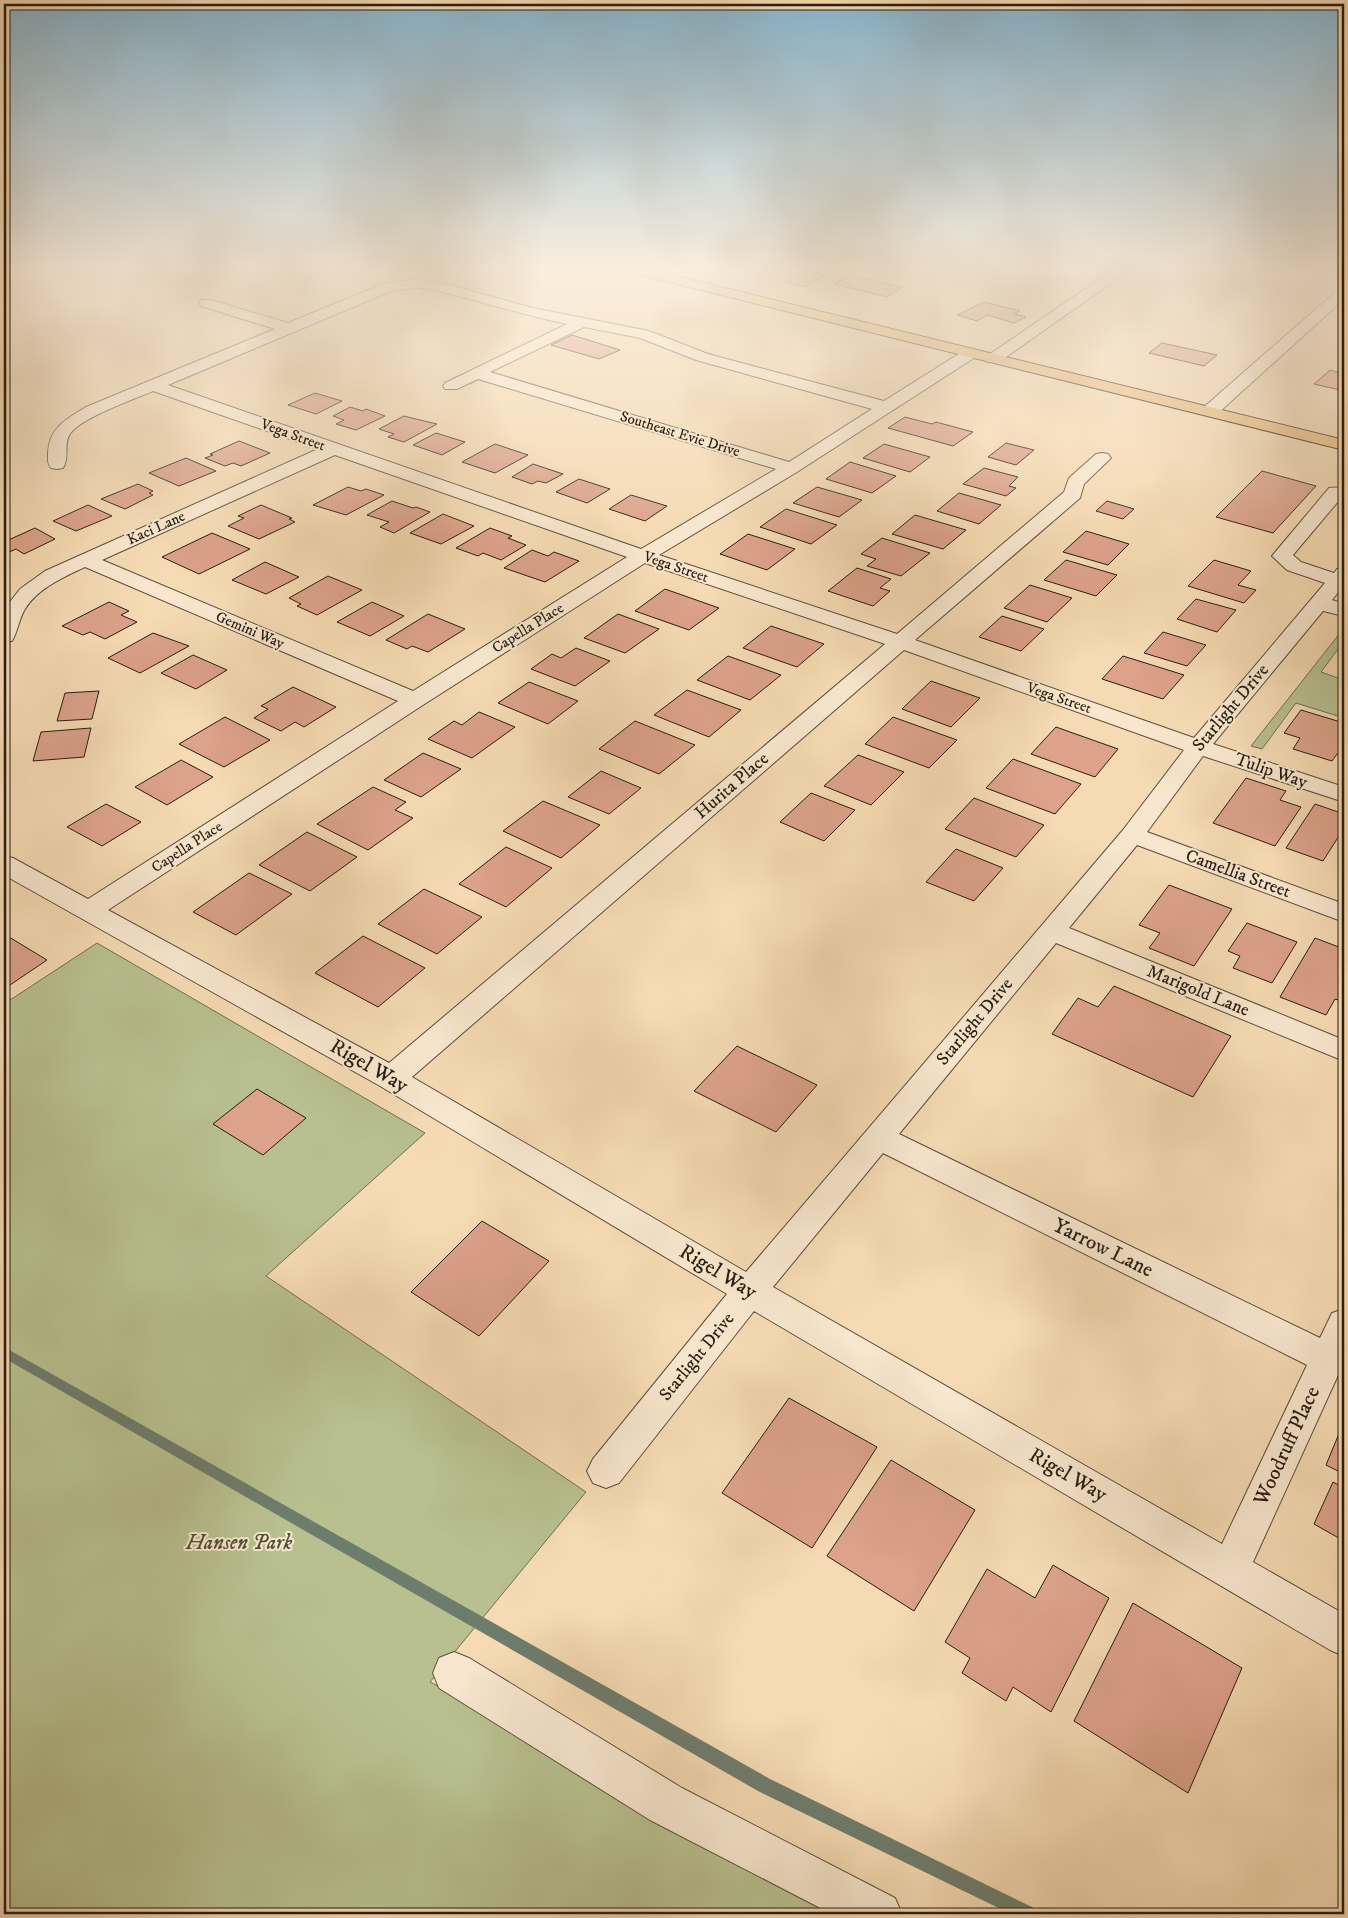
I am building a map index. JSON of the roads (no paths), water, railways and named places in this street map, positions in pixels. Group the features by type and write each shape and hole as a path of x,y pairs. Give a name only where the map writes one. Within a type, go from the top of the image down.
{"main road":[{"path":"993,359 1344,445"}],"street":[{"path":"57,464 56,442 66,426 92,411 218,359"},
{"path":"451,386 506,359"},
{"path":"708,359 885,407"},
{"name":"Capella Place","path":"90,910 415,700 643,556 791,468 962,359"},
{"path":"1210,411 1269,359"},
{"name":"Southeast Evie Drive","path":"476,373 791,468"},
{"name":"Vega Street","path":"154,386 643,556 900,642 1198,747"},
{"name":"Kaci Lane","path":"4,636 9,618 28,591 52,575 333,449"},
{"name":"Hurita Place","path":"391,1078 1073,494 1075,482 1102,458"},
{"path":"1341,577 1294,566 1282,556 1336,492 1344,492"},
{"name":"Gemini Way","path":"85,560 415,700"},
{"name":"Starlight Drive","path":"606,1471 750,1291 1132,835 1198,747 1332,606 1341,577"},
{"name":"Tulip Way","path":"1198,747 1344,795"},
{"name":"Camellia Street","path":"1132,835 1344,913"},
{"path":"4,864 90,910"},
{"name":"Rigel Way","path":"90,910 391,1078 750,1291 1344,1636"},
{"name":"Marigold Lane","path":"1051,931 1344,1051"},
{"name":"Yarrow Lane","path":"878,1137 1328,1359"},
{"name":"Woodruff Place","path":"1230,1569 1344,1324"},
{"path":"454,1673 666,1804 879,1914"}],"waterway":[{"path":"4,1352 764,1785 1028,1914"}],"park label":[{"name":"Hansen Park","path":"239,1543"}]}
